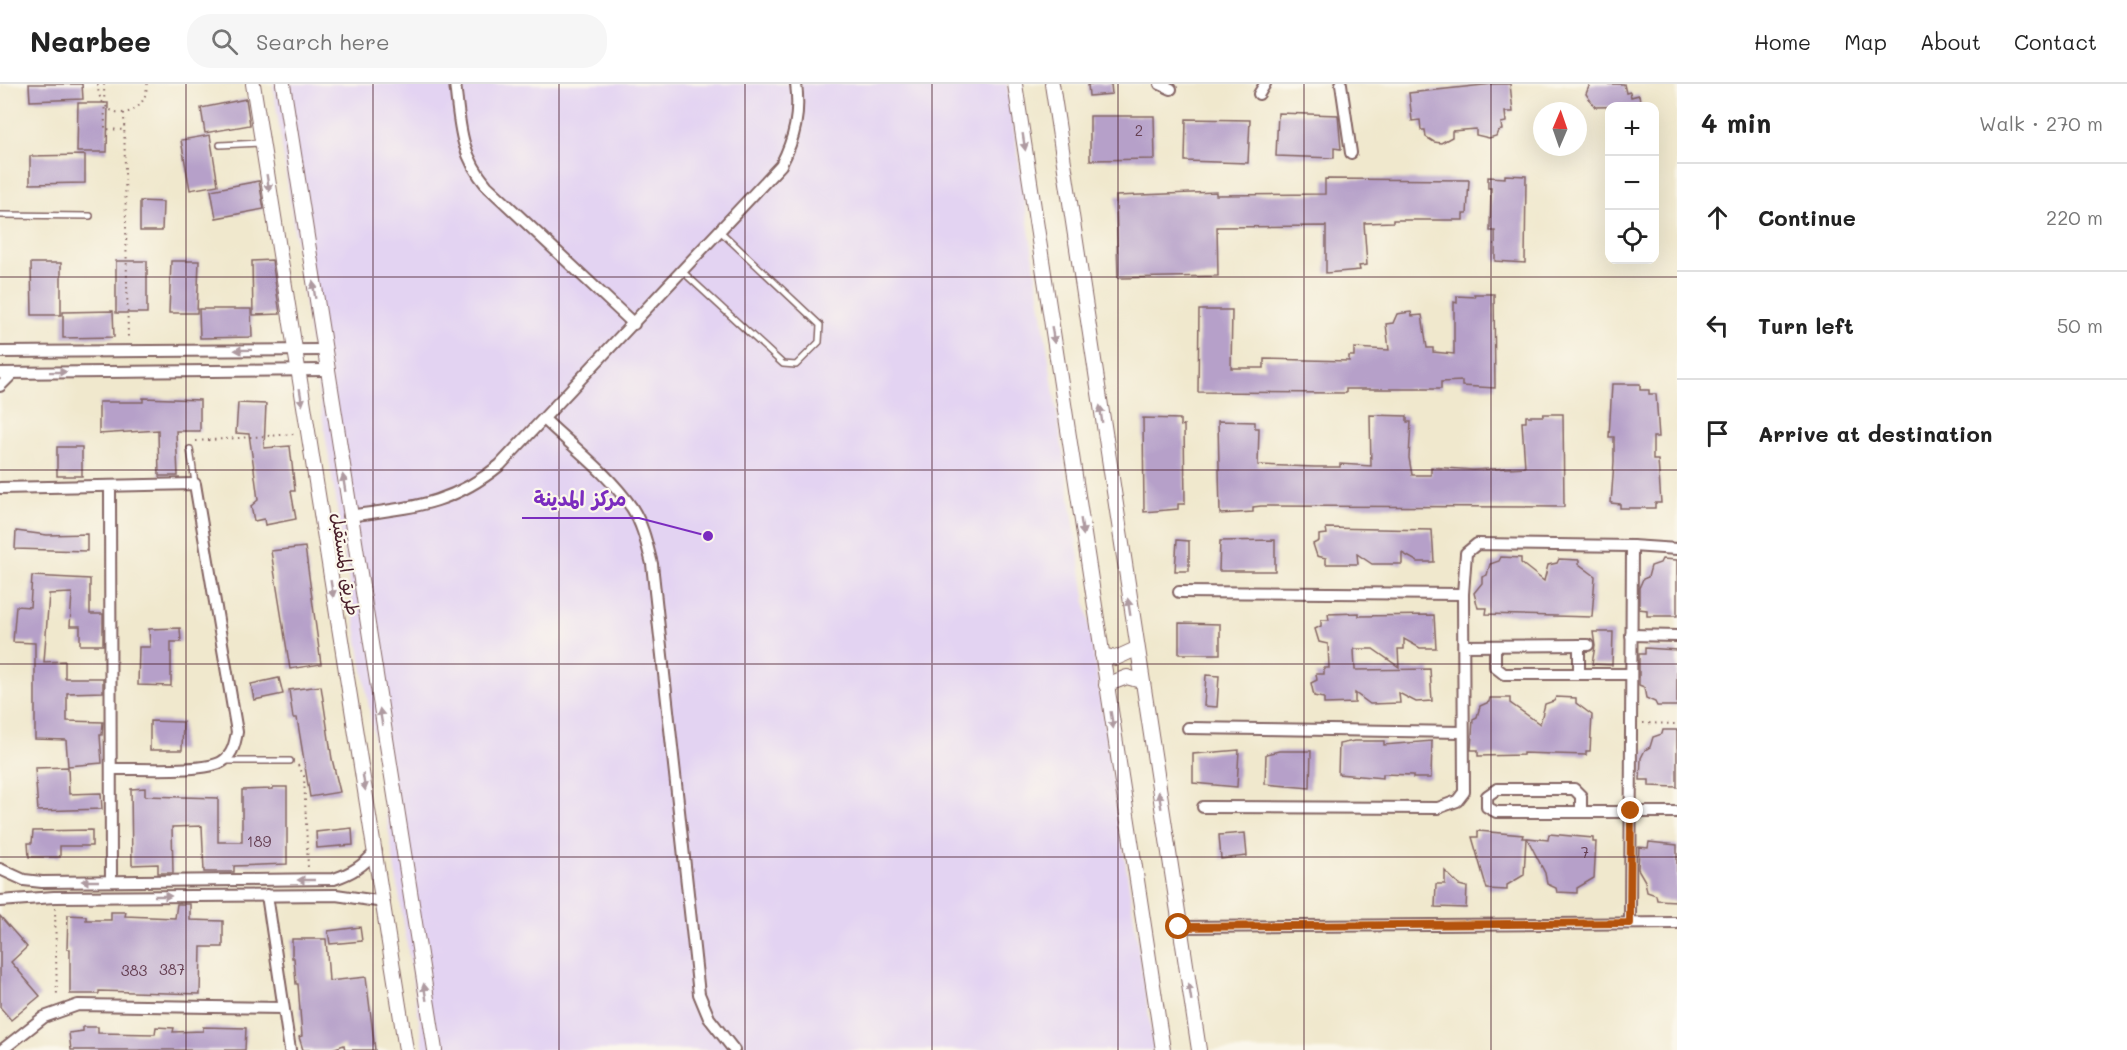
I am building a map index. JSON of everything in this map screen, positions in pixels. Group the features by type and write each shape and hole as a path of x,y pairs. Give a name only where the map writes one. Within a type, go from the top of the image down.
{"street":[{"name":"طريق المستقبل","path":"253,84 296,370 376,851 406,1050"},
{"name":"طريق المستقبل","path":"283,84 326,370 435,1050"},
{"path":"455,84 465,151 474,170 487,186 634,324"},
{"path":"349,516 429,504 455,496 479,482 500,465 721,232 781,165 796,126 799,105 796,84"},
{"path":"1015,84 1163,1050"},
{"path":"1052,84 1136,649 1199,1050"},
{"path":"1160,84 1172,89"},
{"path":"1341,84 1351,153"},
{"path":"0,352 323,350"},
{"path":"0,373 326,370"},
{"path":"0,386 14,373"},
{"path":"544,419 632,508 645,535 652,564 699,994 709,1018 734,1050"},
{"path":"0,488 195,484 237,732 234,748 224,761 208,767 111,769"},
{"path":"110,486 111,881"},
{"path":"1203,807 1448,806 1464,792 1463,559 1466,553 1477,544 1632,546 1677,549"},
{"path":"1630,923 1632,546"},
{"path":"1179,592 1463,594"},
{"path":"1631,635 1677,636"},
{"path":"1464,646 1583,645 1580,673"},
{"path":"1495,646 1495,667 1504,674 1631,674"},
{"path":"1102,655 1116,658 1136,649"},
{"path":"1106,685 1127,677 1141,681"},
{"path":"1188,728 1463,732"},
{"path":"1581,812 1581,796 1574,789 1497,789 1487,796 1487,807 1496,812 1581,812 1631,811 1677,812"},
{"path":"0,869 24,880 42,882 334,879 364,865 376,851"},
{"path":"334,879 336,895"},
{"path":"42,882 42,897"},
{"path":"0,901 42,897 336,895 384,902"},
{"path":"267,896 290,1050"},
{"path":"1179,927 1677,923"},
{"path":"2,1050 44,1017 57,1010 96,1004 284,1008"}],"lane":[{"path":"220,145 262,143"},
{"path":"0,215 90,216"},
{"path":"683,272 783,364 796,364 819,342 820,325 721,232"},
{"path":"190,449 195,484"},
{"path":"224,761 291,761"}],"path":[{"path":"98,84 98,92 104,104 116,112 124,113 134,111 142,104 147,94 147,84"},
{"path":"104,84 105,129 124,130"},
{"path":"124,113 128,351"},
{"path":"190,449 195,441 307,434"},
{"path":"1631,723 1677,724"},
{"path":"291,761 298,764 304,776 308,879"},
{"path":"54,897 57,1010"}],"shaded area":[{"path":"273,84 1007,84 1154,1050 424,1050 313,359"}],"building":[{"path":"29,84 82,84 83,99 30,101"},
{"path":"1088,84 1111,84 1112,94 1089,96"},
{"path":"1510,84 1513,112 1505,112 1506,122 1501,123 1502,130 1498,131 1496,136 1489,138 1476,135 1476,129 1452,131 1452,137 1441,143 1434,142 1426,137 1425,130 1421,130 1420,120 1412,121 1409,93"},
{"path":"1590,84 1624,84 1626,93 1630,92 1631,97 1639,95 1640,102 1605,102 1605,107 1595,107 1586,94"},
{"path":"246,99 250,125 205,133 201,108"},
{"path":"78,103 108,103 107,152 77,152"},
{"path":"1278,113 1338,115 1341,149 1334,148 1334,158 1276,156"},
{"path":"1090,116 1154,116 1155,159 1090,160"},
{"path":"1186,119 1250,120 1248,163 1185,161"},
{"path":"210,135 218,185 190,190 181,140"},
{"path":"85,155 85,183 30,184 30,156"},
{"path":"1505,175 1526,176 1525,263 1495,261 1495,231 1490,231 1491,188 1488,188 1488,177 1505,178"},
{"path":"1325,179 1469,180 1467,214 1463,214 1463,220 1393,220 1393,222 1364,223 1367,265 1359,266 1360,270 1326,273 1326,226 1217,227 1218,276 1118,278 1116,196 1216,192 1216,195 1325,194"},
{"path":"259,181 264,209 216,218 211,190"},
{"path":"140,201 163,202 162,231 140,231"},
{"path":"272,260 280,314 253,315 252,261"},
{"path":"116,261 147,261 147,313 116,313"},
{"path":"171,261 199,261 197,313 169,313"},
{"path":"31,263 61,263 61,315 32,315"},
{"path":"1474,294 1494,294 1495,388 1462,386 1462,381 1441,382 1441,389 1346,389 1346,393 1198,392 1199,310 1232,310 1231,368 1264,368 1264,359 1349,361 1349,356 1354,356 1354,348 1389,350 1386,324 1393,323 1397,314 1411,312 1412,316 1422,315 1427,348 1433,348 1433,352 1454,354 1454,302 1457,303 1457,296 1475,297"},
{"path":"199,309 251,309 252,337 200,338"},
{"path":"113,311 114,337 63,338 63,312"},
{"path":"1612,384 1640,384 1640,390 1649,390 1649,394 1656,394 1659,437 1653,437 1653,460 1658,460 1661,503 1655,503 1655,508 1620,508 1620,504 1611,503 1614,462 1614,437 1609,437"},
{"path":"143,398 200,400 200,431 176,431 178,476 159,476 158,430 99,434 99,402 143,402"},
{"path":"238,403 266,404 264,448 290,446 295,491 291,491 296,519 265,525 264,519 254,521 251,506 258,500 254,469 249,434 236,433"},
{"path":"1543,414 1563,414 1564,507 1261,506 1253,507 1253,512 1220,514 1218,421 1255,422 1255,428 1259,428 1258,465 1340,467 1340,464 1371,466 1370,415 1407,416 1407,422 1411,422 1409,458 1412,475 1431,475 1431,467 1473,470 1525,467 1522,422 1526,422 1526,416 1543,416"},
{"path":"1143,418 1180,419 1180,426 1184,425 1185,504 1178,504 1178,509 1144,512"},
{"path":"57,447 82,447 82,476 57,476"},
{"path":"1326,528 1432,530 1434,562 1418,562 1402,553 1402,564 1372,564 1357,554 1358,564 1326,564 1326,558 1317,556 1313,544 1319,541 1319,535 1327,534"},
{"path":"16,531 47,535 87,534 87,551 15,549"},
{"path":"1177,540 1189,541 1189,571 1175,571"},
{"path":"1275,540 1275,571 1219,571 1220,541"},
{"path":"305,547 321,664 290,669 271,551"},
{"path":"1501,557 1521,558 1521,563 1544,581 1548,565 1557,563 1559,559 1579,560 1579,564 1595,576 1592,617 1486,614 1487,608 1478,608 1474,593 1482,583 1482,577 1487,575 1490,564 1499,561"},
{"path":"1662,559 1677,560 1677,616 1647,616 1647,610 1639,609 1639,588 1643,579 1648,577 1651,566 1660,563"},
{"path":"32,576 90,579 90,614 103,614 103,645 80,645 80,626 70,626 72,593 49,594 44,662 65,661 65,678 103,678 103,692 67,693 67,721 103,722 102,735 100,735 102,763 68,766 66,740 35,739 35,643 13,642 16,606 30,607"},
{"path":"1359,613 1359,616 1434,615 1436,648 1420,648 1404,639 1404,649 1398,649 1399,667 1373,649 1354,649 1355,670 1430,669 1432,701 1416,702 1399,693 1400,703 1370,704 1355,693 1355,703 1324,704 1324,698 1314,696 1311,683 1317,680 1316,674 1324,674 1324,668 1329,668 1328,644 1319,642 1315,629 1321,626 1321,620 1329,620 1328,614"},
{"path":"1179,623 1220,624 1220,654 1179,654"},
{"path":"180,628 181,642 171,642 171,686 138,685 139,647 150,647 149,629"},
{"path":"1593,632 1613,632 1612,665 1592,664 1595,646"},
{"path":"1645,648 1677,650 1677,706 1657,706 1655,702 1646,698 1644,687 1639,685 1639,654 1645,654"},
{"path":"1206,675 1219,676 1217,707 1204,706"},
{"path":"279,678 283,694 254,700 251,684"},
{"path":"321,686 332,759 340,792 310,797 297,718 293,718 289,690"},
{"path":"1556,697 1576,698 1576,703 1592,715 1590,751 1586,751 1586,755 1523,753 1523,755 1478,756 1478,750 1471,750 1473,719 1477,717 1480,706 1489,702 1490,698 1510,698 1510,703 1540,724 1545,704 1554,701"},
{"path":"150,721 183,722 182,750 150,750"},
{"path":"1663,730 1677,730 1677,787 1649,786 1649,780 1640,780 1641,758 1645,750 1650,747 1653,737 1662,734"},
{"path":"1354,741 1384,741 1384,745 1432,741 1431,778 1413,778 1413,775 1383,774 1383,778 1338,774 1339,744"},
{"path":"1239,750 1237,787 1193,783 1193,754"},
{"path":"1279,751 1311,751 1310,788 1265,784 1266,754"},
{"path":"68,767 69,794 101,793 102,809 38,811 35,768"},
{"path":"273,787 287,787 287,864 234,866 234,872 204,872 202,826 172,827 173,873 158,873 158,864 132,865 131,789 145,788 145,796 218,798 218,842 242,842 242,790 273,789"},
{"path":"352,828 353,845 317,848 316,832"},
{"path":"92,830 92,846 60,846 60,857 29,857 28,843 32,843 33,831"},
{"path":"1478,831 1523,835 1522,838 1526,838 1524,875 1507,885 1507,890 1487,889 1472,837 1478,837"},
{"path":"1245,833 1247,856 1221,859 1219,835"},
{"path":"1549,834 1593,838 1593,842 1596,842 1594,878 1577,888 1577,893 1557,892 1556,888 1547,884 1545,873 1527,838 1548,840"},
{"path":"1649,842 1677,845 1677,901 1657,900 1656,895 1647,892 1645,881 1638,869 1639,847 1648,848"},
{"path":"1445,871 1459,885 1467,887 1466,908 1435,907 1436,884 1445,884"},
{"path":"177,904 190,904 190,920 223,921 223,947 201,947 200,994 99,991 99,994 70,994 70,949 67,949 68,915 86,916 86,920 111,920 111,912 126,912 125,916 175,918"},
{"path":"0,916 27,947 11,962 40,996 11,1020 0,1007"},
{"path":"360,927 362,941 330,944 328,931"},
{"path":"292,939 326,939 329,981 366,977 375,1050 345,1050 344,1045 329,1050 303,1050 299,1037 302,1036 298,984 296,984 294,958 292,958"},
{"path":"83,1027 98,1027 98,1033 155,1034 156,1027 174,1028 173,1032 203,1031 203,1027 246,1028 245,1050 71,1050 69,1033 83,1031"}],"place":[{"name":"مركز المدينة","path":"708,536"}],"route":[{"path":"1179,927 1630,923 1631,811"}]}
